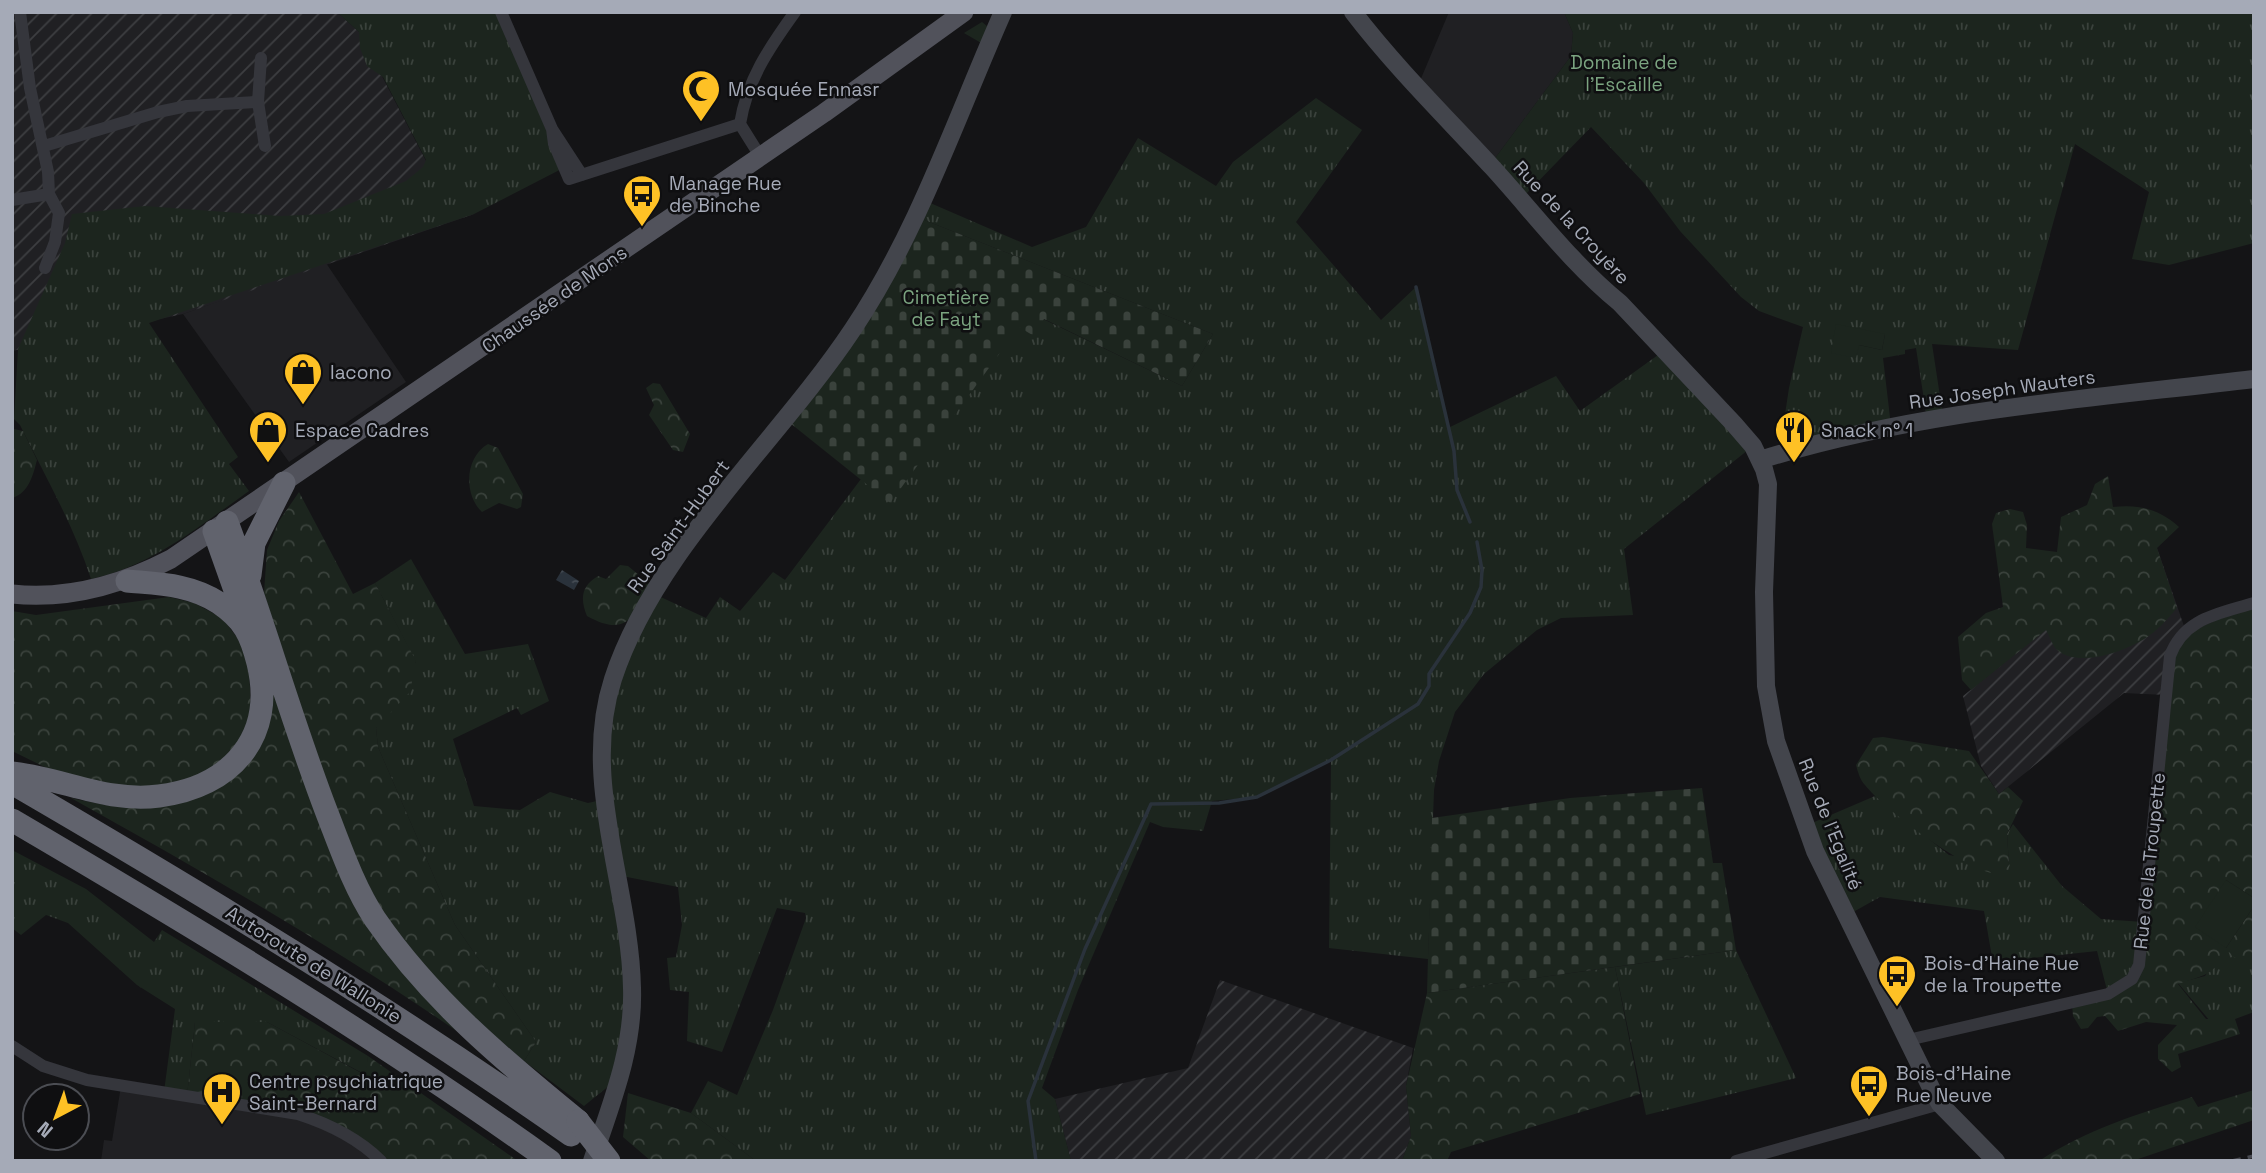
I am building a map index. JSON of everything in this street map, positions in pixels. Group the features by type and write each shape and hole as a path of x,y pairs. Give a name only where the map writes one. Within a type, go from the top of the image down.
{"highway":[{"path":"250,582 254,543 284,483"},
{"path":"220,526 250,582 314,780 348,867 374,918 439,999 574,1128"},
{"path":"12,773 42,776 121,797 159,796 212,779 237,761 250,746 259,726 263,684 220,526"},
{"path":"127,581 182,586 197,592 221,605 250,633"},
{"name":"Autoroute de Wallonie","path":"12,783 340,978 574,1128 607,1161"},
{"name":"Autoroute de Wallonie","path":"12,820 327,1008 437,1080 551,1161"}],"main road":[{"name":"Chaussée de Mons","path":"127,581 171,559 284,483 961,16"},
{"path":"12,594 76,593 127,581"}],"street":[{"path":"20,12 30,88 44,145 49,194 59,213 55,242 45,268"},
{"path":"501,12 552,129 554,144 569,179 740,124"},
{"path":"760,156 740,124 752,78 795,12"},
{"name":"Rue de la Croyère","path":"1353,12 1395,64 1490,165 1532,215 1600,286 1620,303 1734,424 1760,460"},
{"name":"Rue Saint-Hubert","path":"592,1161 620,1077 632,1021 631,972 603,780 607,703 625,645 665,573 864,312 897,252 995,16"},
{"path":"261,58 258,102 265,146"},
{"path":"44,145 187,106 258,102"},
{"path":"14,199 49,194"},
{"name":"Rue Joseph Wauters","path":"1760,460 1834,439 1943,416 2254,379"},
{"name":"Rue de l'Egalité","path":"1760,460 1768,484 1764,592 1766,686 1776,741 1815,851 1940,1104 1996,1161"},
{"name":"Rue de la Troupette","path":"1908,1040 2108,994 2132,979 2139,965 2170,656 2177,638 2185,629 2207,618 2254,603"},
{"path":"12,1046 43,1066 87,1080 298,1114 355,1139 382,1161"},
{"path":"1736,1161 1940,1104"}],"shaded area":[{"path":"12,12 337,12 359,32 426,161 474,214 183,314 12,351"},
{"path":"1449,12 1564,12 1573,33 1571,56 1490,165 1417,88"},
{"path":"326,263 406,382 289,462 183,314"},
{"path":"2157,548 2185,629 2166,695 2124,693 1999,794 1981,766 1963,696 2046,629"},
{"path":"1220,980 1413,1048 1406,1086 1411,1136 1402,1161 1071,1161 1055,1099 1188,1068"},
{"name":"Centre psychiatrique Saint-Bernard","path":"121,1086 298,1114 381,1161 101,1161 104,1140 112,1141"}],"green space":[{"path":"337,12 505,12 573,163 474,214 149,323 238,457 229,464 249,491 154,555 113,573 91,579 58,501 20,425 14,419 18,349 65,243 72,214 145,206 280,216 324,214 406,181 423,167 426,160 383,77 367,66 360,48 359,32"},
{"name":"Domaine de l'Escaille","path":"1564,12 2254,12 2254,243 2169,265 2132,259 2149,192 2075,144 2018,350 1932,344 1943,416 1927,419 1916,348 1905,350 1905,354 1883,358 1891,426 1779,454 1789,388 1803,327 1759,311 1741,297 1680,231 1644,183 1591,127 1521,199 1490,165 1571,56 1573,33","holes":["1885,334 1882,350 1859,345"]},
{"path":"982,22 988,27 983,44 964,33"},
{"path":"1316,98 1362,130 1296,222 1381,320 1416,287 1448,428 1556,376 1580,411 1665,350 1753,446 1624,549 1633,615 1561,618 1537,630 1484,674 1455,712 1439,761 1434,790 1428,959 1329,948 1331,761 1257,797 1212,801 1203,831 1163,827 1150,822 1078,990 1042,1088 1055,1099 1071,1161 756,1161 691,1113 708,1081 737,1095 773,1010 806,918 805,913 777,908 722,1052 687,1041 689,992 670,990 667,958 676,957 682,925 678,887 617,875 631,972 620,1077 584,1106 524,1061 536,1042 455,925 378,747 376,728 416,662 375,583 411,559 465,654 528,644 549,701 521,715 517,708 453,739 474,806 520,810 550,792 588,803 606,799 604,725 652,593 706,618 720,597 740,611 773,572 785,580 861,479 890,502 1019,326 1043,319 1182,386 1213,334 914,216 921,199 1032,247 1086,227 1138,138 1216,186 1233,162"},
{"name":"Cimetière de Fayt","path":"914,216 1213,334 1182,386 1044,319 1034,336 1019,327 890,503 785,419 851,333"},
{"path":"1836,324 1885,334 1882,350 1859,345 1856,358 1831,353"},
{"path":"653,383 660,384 690,434 683,452 673,450 649,415 654,405 646,388"},
{"path":"14,429 23,431 37,460 26,488 12,498"},
{"path":"488,444 498,448 523,494 521,507 517,509 499,503 482,512 476,505 469,477 474,458"},
{"path":"2108,476 2113,507 2148,509 2179,527 2157,548 2177,608 2141,641 2117,652 2090,658 2077,658 2056,649 2046,630 1971,690 1962,680 1958,637 1986,613 2003,607 1992,524 1996,513 2010,509 2023,512 2027,525 2026,548 2057,552 2061,517 2087,505 2095,484"},
{"path":"299,492 353,594 375,583 416,661 410,692 376,728 378,747 455,925 536,1042 524,1061 468,1013 426,968 384,915 357,864 323,777 264,593 267,550 279,521"},
{"path":"620,565 628,566 651,585 639,606 627,621 620,624 611,625 587,616 583,599 588,584 598,576 606,579"},
{"path":"169,597 194,603 222,618 239,640 249,664 251,713 242,737 208,774 138,792 61,775 12,751 12,611 36,615"},
{"path":"2254,603 2254,898 2226,880 2226,948 2254,906 2254,966 2234,957 2226,949 2213,970 2178,984 2206,1019 2235,1019 2240,1034 2178,1054 2181,1067 2172,1072 2158,1059 2158,1045 2177,1025 2146,1022 2118,1031 2105,1016 2097,1017 2088,1028 2081,1029 2073,1016 2072,1003 2132,979 2177,638"},
{"path":"270,673 317,810 464,1036 270,912 71,798 115,806 153,807 189,799 230,779"},
{"path":"1883,737 1969,751 1999,794 2008,787 2023,801 2007,834 2009,865 2001,874 1987,872 1970,864 1929,840 1890,810 1863,783 1856,765 1873,738"},
{"path":"1702,788 1713,863 1722,863 1736,950 1427,993 1432,818 1570,798"},
{"path":"1875,796 1949,855 2009,865 2007,834 2013,824 2062,886 2101,919 2143,922 2139,965 2108,994 2097,951 2013,960 1992,957 1984,911 1880,897 1846,916 1805,826"},
{"path":"12,850 86,889 154,942 162,930 368,1056 366,1075 267,1022 195,1022 187,1096 164,1092 175,1009 137,985 68,923 46,915 21,935 12,928"},
{"path":"2226,880 2254,898 2254,906 2226,948 2195,927"},
{"path":"2226,948 2254,966 2254,1012 2235,1019 2210,1021 2178,983 2205,976"},
{"path":"1736,950 1796,1078 1646,1115 1615,967"},
{"path":"1615,967 1640,1094 1451,1152 1447,1161 1402,1161 1411,1136 1406,1086 1427,993"},
{"path":"195,1022 267,1022 365,1075 368,1056 518,1161 381,1161 321,1122 187,1096"},
{"path":"2254,1090 2254,1120 2132,1161 2039,1161 2094,1131 2152,1110 2192,1097 2198,1107"},
{"path":"628,1093 691,1113 756,1161 651,1161 623,1137"}],"water":[{"path":"562,570 579,581 574,590 556,580"}],"waterway":[{"path":"1416,287 1454,451 1457,490 1470,522"},
{"path":"1036,1161 1028,1101 1085,949 1151,804 1219,803 1257,797 1331,760 1418,704 1429,686 1429,674 1470,613 1481,587 1482,570 1477,542"}],"railway":[{"path":"2232,1161 2254,1156"}],"place":[{"name":"Mosquée Ennasr","path":"701,123"},
{"name":"Manage Rue de Binche","path":"642,228"},
{"name":"Iacono","path":"303,406"},
{"name":"Espace Cadres","path":"268,464"},
{"name":"Snack n° 1","path":"1794,464"},
{"name":"Bois-d'Haine Rue de la Troupette","path":"1897,1008"},
{"name":"Bois-d'Haine Rue Neuve","path":"1869,1118"},
{"name":"Centre psychiatrique Saint-Bernard","path":"222,1126"}]}
